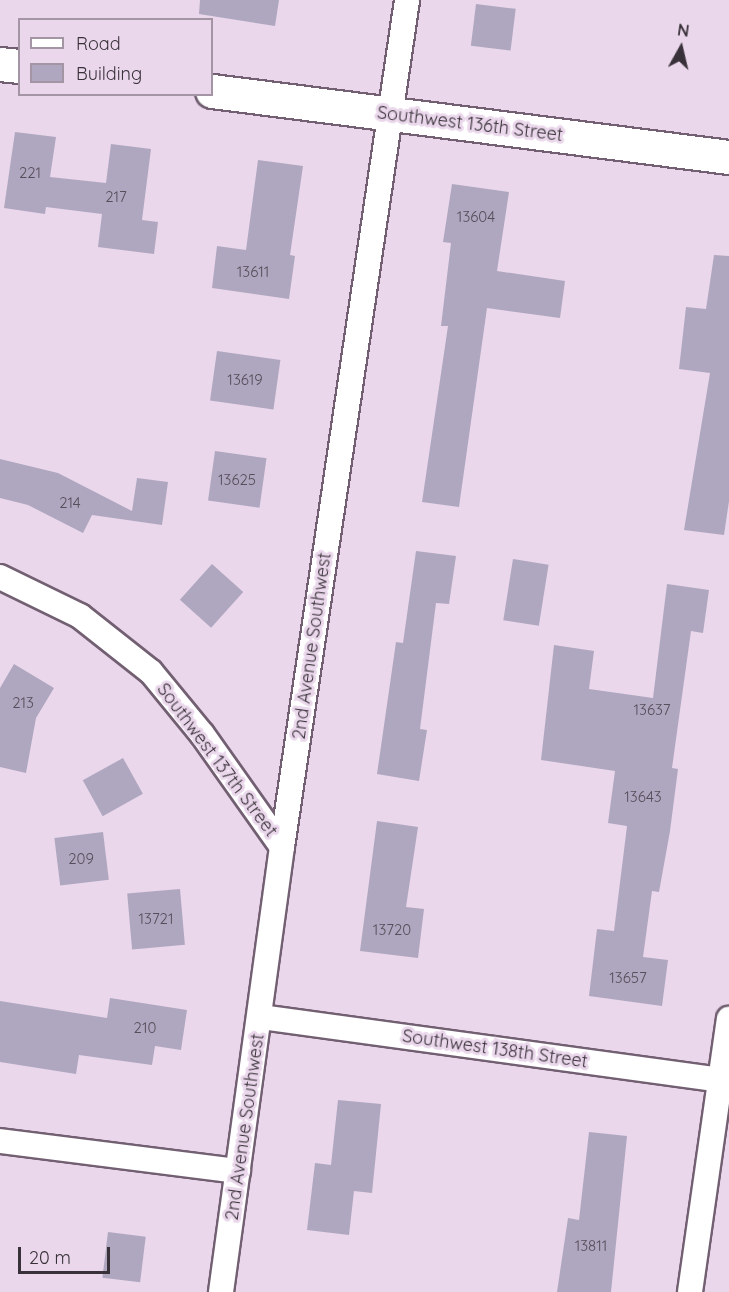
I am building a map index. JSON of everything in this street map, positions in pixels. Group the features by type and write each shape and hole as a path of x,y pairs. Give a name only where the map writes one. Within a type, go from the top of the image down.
{"street":[{"name":"2nd Avenue Southwest","path":"221,1292 261,1017 282,847 407,0"},
{"path":"0,64 18,66"},
{"name":"Southwest 136th Street","path":"213,91 729,157"},
{"name":"Southwest 137th Street","path":"0,577 80,616 151,672 202,734 282,847"},
{"name":"Southwest 138th Street","path":"261,1017 724,1080"},
{"path":"690,1292 724,1080 729,1019"},
{"path":"0,1141 238,1171"}],"building":[{"path":"200,0 279,0 275,26 199,14"},
{"path":"476,4 516,9 511,51 471,46"},
{"path":"15,132 56,137 50,177 106,183 111,144 151,149 142,220 158,222 154,254 98,247 102,214 46,207 45,214 4,208"},
{"path":"258,160 303,166 290,255 295,256 289,299 212,288 217,246 246,250"},
{"path":"452,184 509,192 497,271 565,281 560,318 487,308 459,507 422,502 448,326 441,326 451,243 443,242"},
{"path":"714,255 729,256 729,501 724,535 684,530 710,373 679,369 686,307 706,309"},
{"path":"217,351 280,360 273,409 210,401"},
{"path":"215,451 266,458 260,508 208,501"},
{"path":"0,459 58,473 132,511 137,478 168,482 162,525 92,515 83,533 28,505 0,498"},
{"path":"416,551 456,556 449,604 436,603 420,729 427,730 419,781 377,774 396,642 403,643"},
{"path":"513,559 549,565 539,626 503,620"},
{"path":"212,564 243,592 211,628 180,600"},
{"path":"667,584 709,590 703,633 691,631 672,768 678,769 670,831 659,892 652,891 643,957 668,960 662,1006 589,996 597,929 614,931 627,826 608,823 615,771 541,760 554,645 594,651 589,689 653,698"},
{"path":"14,664 54,688 36,718 26,773 0,767 0,688"},
{"path":"123,758 143,794 103,816 83,780"},
{"path":"377,821 418,827 406,907 424,909 418,958 360,951"},
{"path":"103,832 109,880 60,886 54,838"},
{"path":"180,889 185,945 132,949 127,894"},
{"path":"110,998 187,1010 181,1050 155,1046 152,1065 79,1055 76,1074 0,1062 0,1001 107,1018"},
{"path":"338,1100 381,1104 372,1193 354,1191 349,1235 307,1230 315,1163 331,1165"},
{"path":"589,1132 627,1136 611,1292 557,1292 568,1218 579,1220"},
{"path":"108,1232 146,1237 140,1282 102,1278"}]}
